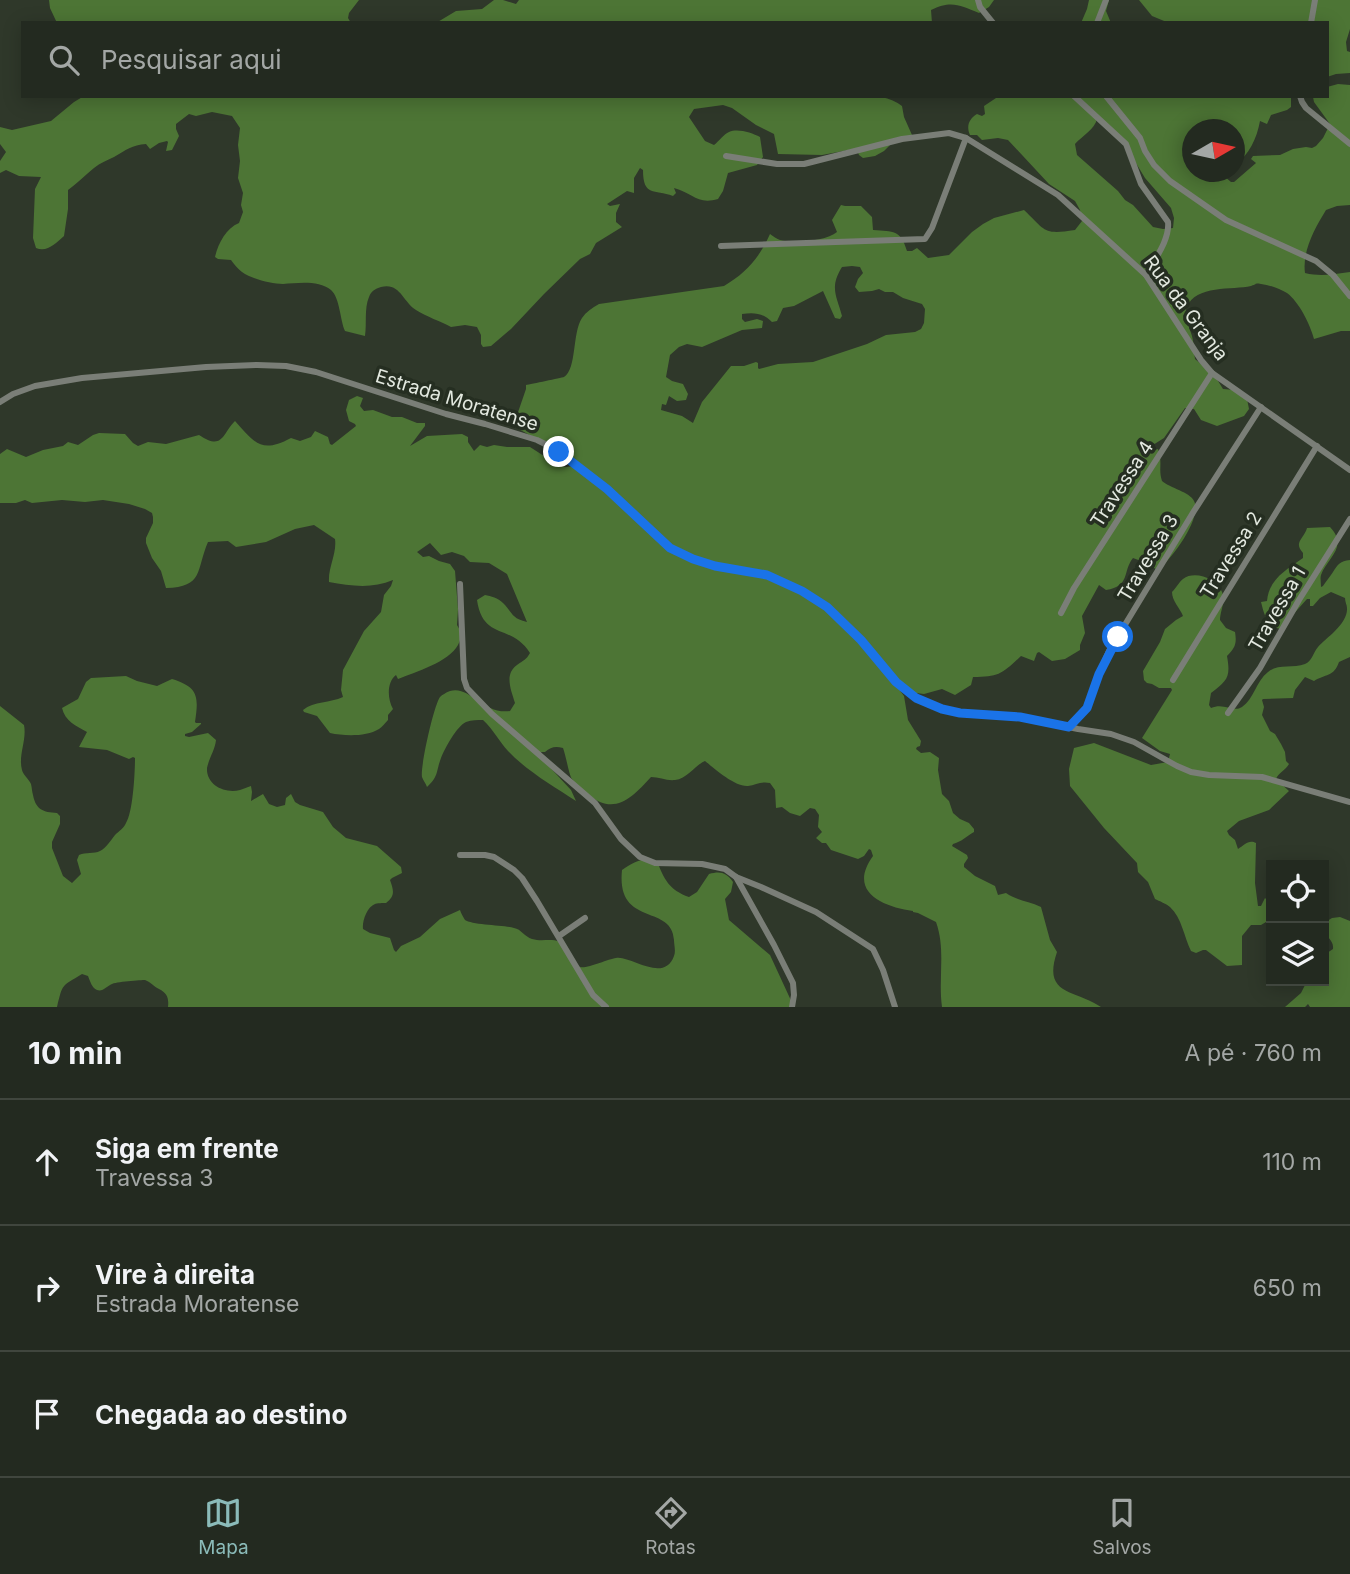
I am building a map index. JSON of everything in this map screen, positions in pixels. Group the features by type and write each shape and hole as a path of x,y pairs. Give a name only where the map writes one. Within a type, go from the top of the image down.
{"street":[{"path":"978,0 980,8 991,21"},
{"path":"1098,21 1106,0"},
{"path":"1311,21 1315,0"},
{"path":"1076,98 1126,144 1141,184 1168,222 1164,242 1146,275"},
{"path":"1108,98 1140,138 1154,165 1170,181 1226,220 1316,261 1333,275 1350,296"},
{"path":"1300,98 1306,108 1350,144"},
{"path":"720,246 925,239 932,228 966,138 949,133 902,139 804,164 777,164 726,156"},
{"name":"Rua da Granja","path":"966,138 1058,195 1146,275 1212,373 1350,470"},
{"name":"Estrada Moratense","path":"0,402 35,386 82,378 257,365 286,366 316,372 537,440 559,452 607,489 670,548 715,566 767,575 802,591 827,607 861,640 896,682 916,698 942,709 960,713 1020,717 1123,737 1191,772 1262,776 1350,802"},
{"name":"Travessa 4","path":"1061,613 1074,588 1212,373"},
{"name":"Travessa 3","path":"1069,727 1087,708 1113,644 1261,407"},
{"name":"Travessa 2","path":"1172,680 1317,446"},
{"name":"Travessa 1","path":"1228,713 1260,668 1350,519"},
{"path":"460,584 464,679 467,688 492,714 586,794 621,839 640,857 655,863 711,865 726,869 736,877 816,912 873,949 895,1007"},
{"path":"460,855 494,856 522,878 593,995 606,1007"},
{"path":"736,877 793,983 792,1007"},
{"path":"559,936 585,918"}],"green space":[{"path":"49,0 359,0 349,13 350,21 56,21"},
{"path":"494,0 516,4 519,0 994,0 979,13 955,5 938,7 931,10 932,21 439,21 456,11 482,9"},
{"path":"1089,0 1109,0 1106,11 1110,21 1082,21"},
{"path":"1139,0 1350,0 1350,29 1346,42 1347,51 1350,52 1350,73 1329,76 1329,21 1164,21 1152,16"},
{"path":"1350,85 1350,205 1326,210 1307,248 1305,273 1322,275 1350,272 1350,331 1314,339 1296,302 1287,293 1268,285 1215,290 1191,300 1187,307 1186,320 1193,339 1195,359 1215,376 1223,389 1235,390 1247,399 1249,409 1244,416 1217,426 1201,420 1194,409 1185,408 1164,438 1145,450 1147,452 1158,449 1162,481 1192,498 1196,508 1190,527 1170,558 1157,570 1133,558 1123,582 1106,590 1099,585 1082,616 1085,633 1080,650 1065,659 1052,661 1039,652 1034,661 1021,656 1000,673 973,677 971,685 955,695 942,689 924,694 916,693 890,677 904,696 908,720 921,741 916,749 921,753 930,752 939,758 942,794 949,801 953,813 974,829 974,832 952,846 967,855 964,867 995,886 998,895 1006,893 1041,907 1050,940 1057,952 1054,977 1057,984 1101,1007 942,1007 941,943 936,922 913,911 890,906 872,896 864,879 873,856 871,850 858,859 831,850 826,843 816,838 822,832 818,827 819,815 815,809 810,808 800,816 782,807 776,808 775,790 770,783 748,786 737,784 705,761 679,779 651,777 622,802 606,804 597,801 574,781 563,748 553,747 541,752 544,761 571,790 576,801 515,758 483,720 475,720 466,722 455,733 427,787 422,777 423,761 440,697 449,691 457,690 492,709 510,711 515,703 510,682 511,673 530,653 515,638 491,627 480,613 477,600 487,595 503,603 515,617 527,622 507,574 489,563 470,562 464,556 452,552 441,555 430,543 417,552 423,557 429,556 450,564 455,571 457,625 462,634 459,644 440,661 398,679 396,675 393,678 389,691 393,709 388,720 379,729 361,735 336,734 330,733 317,716 303,710 343,697 343,670 364,631 381,612 384,595 393,580 369,586 329,582 335,539 314,525 295,529 266,542 236,547 228,541 208,542 193,580 178,587 166,588 161,571 146,543 153,517 152,513 145,509 103,500 32,503 25,500 0,503 0,454 7,449 26,457 68,442 78,445 99,433 125,434 138,446 148,442 166,444 199,435 207,440 218,441 235,421 259,444 272,445 291,438 300,441 311,437 315,431 328,437 332,445 356,426 349,421 346,410 349,400 357,396 363,398 360,406 364,411 373,410 392,417 425,423 410,446 427,436 462,434 468,437 474,451 480,445 530,447 558,465 574,466 562,453 515,427 515,421 526,385 564,377 568,373 582,318 599,304 724,286 752,264 770,234 780,240 801,242 818,240 837,232 832,220 841,205 861,206 872,217 873,230 899,235 907,251 917,248 928,258 949,255 983,224 994,218 1024,210 1046,230 1075,230 1082,221 1075,201 1049,184 1008,140 982,140 977,135 970,135 970,120 977,114 985,114 984,106 996,98 1291,98 1291,107 1287,110 1271,115 1267,124 1260,121 1252,146 1245,155 1245,119 1182,119 1182,182 1245,182 1245,172 1256,163 1251,159 1253,156 1280,155 1293,149 1312,148 1323,138 1330,124 1313,98 1329,98 1329,86","holes":["1097,119 1125,145 1145,178 1171,208 1173,228 1153,227 1133,205 1077,155 1075,144 1091,129","852,266 860,267 863,273 855,287 859,292 879,289 922,304 925,309 921,329 886,335 813,362 778,364 759,369 756,362 731,366 702,402 693,423 682,416 661,410 662,404 666,405 669,396 677,401 686,400 688,394 683,384 666,377 670,355 679,347 687,344 702,347 742,330 762,328 763,321 757,319 745,322 742,314 758,314 772,322 777,321 783,308 794,306 823,291 835,318 840,319 842,316 835,292 838,274 842,267"]},
{"path":"81,98 884,98 902,106 912,135 894,141 875,156 863,158 854,149 822,155 778,154 774,134 732,108 723,105 694,109 689,117 705,141 714,145 725,134 733,131 760,137 763,157 757,165 728,173 718,199 705,201 674,188 676,193 673,196 647,188 643,170 640,168 634,178 634,193 627,191 607,204 620,204 616,222 622,227 596,243 590,254 580,259 511,329 491,346 483,347 477,327 451,327 416,310 397,290 387,286 370,295 365,336 345,331 336,298 326,287 314,283 278,284 262,281 242,272 231,260 215,257 223,237 239,223 243,212 243,193 238,178 240,128 232,116 212,112 196,116 189,114 176,124 179,136 172,150 166,151 167,141 150,149 146,144 137,145 96,166 68,190 64,236 48,248 36,248 33,238 35,189 41,177 19,176 6,170 0,173 0,161 6,152 0,144 0,127 12,130 51,121"},
{"path":"1330,527 1337,541 1335,552 1321,575 1321,587 1340,563 1350,560 1350,657 1339,662 1329,674 1314,681 1305,677 1295,690 1293,698 1262,700 1262,715 1281,744 1289,764 1276,779 1289,791 1269,810 1239,821 1227,831 1235,840 1238,849 1249,842 1256,843 1255,883 1258,906 1266,899 1266,922 1251,925 1242,936 1242,965 1227,966 1206,950 1196,953 1191,951 1174,911 1155,899 1148,882 1138,872 1137,863 1070,786 1069,769 1074,748 1094,743 1151,765 1168,762 1170,754 1160,751 1142,738 1172,690 1147,683 1143,671 1165,629 1183,616 1172,592 1188,576 1205,577 1219,587 1223,599 1220,620 1226,628 1235,632 1235,646 1227,656 1228,674 1211,693 1211,708 1220,706 1239,709 1272,669 1309,661 1318,647 1344,620 1347,608 1345,598 1331,592 1313,606 1310,606 1310,599 1307,599 1280,629 1269,622 1261,602 1267,601 1268,593 1279,576 1303,558 1299,543 1307,528"},
{"path":"126,676 157,686 172,679 192,689 197,705 195,722 201,724 185,736 208,733 216,740 207,768 210,779 218,787 234,791 251,786 251,801 263,794 269,804 277,807 285,805 286,798 291,794 300,805 323,812 333,827 346,838 377,846 401,867 402,873 390,880 393,890 391,898 386,903 370,908 363,926 363,929 370,933 390,938 396,952 401,946 420,937 440,919 460,910 469,922 514,928 532,939 560,942 580,967 622,958 663,968 675,954 671,929 664,922 635,908 627,900 622,888 622,870 638,861 652,860 657,861 672,887 689,897 697,892 709,874 722,873 728,876 733,882 731,892 725,899 729,920 770,955 794,1007 168,1007 166,994 145,980 114,983 103,990 97,990 88,976 82,974 64,986 57,1007 0,1007 0,706 24,725 22,770 31,784 38,807 60,816 52,848 63,876 72,883 81,874 77,860 79,855 102,850 125,825 132,802 135,758 129,759 107,750 79,747 87,732 68,720 62,708 78,699 86,682 91,678"},
{"path":"1340,917 1350,921 1350,1007 1310,1007 1308,1004 1305,1007 1285,1007 1301,993 1304,986 1329,986 1329,952 1333,947 1329,938 1329,920"}],"route":[{"path":"559,452 607,489 670,548 715,566 767,575 802,591 827,607 861,640 904,690 942,709 960,713 1020,717 1069,727 1087,708 1109,651 1118,637"}]}
